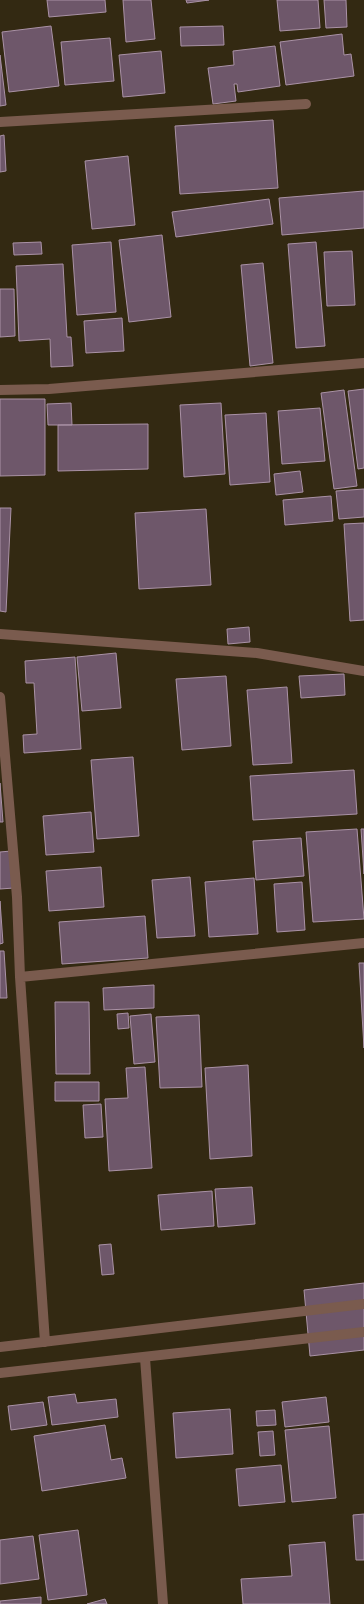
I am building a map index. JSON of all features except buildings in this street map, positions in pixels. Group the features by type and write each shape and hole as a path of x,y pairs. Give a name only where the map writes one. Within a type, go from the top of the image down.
{"street":[{"path":"0,122 306,104"},
{"path":"0,390 49,389 364,363"},
{"path":"0,634 257,653 364,671"},
{"path":"0,697 17,897 20,977 45,1342"},
{"path":"20,977 364,943"},
{"path":"0,1346 364,1304"},
{"path":"0,1373 145,1358 364,1332"},
{"path":"145,1358 163,1604"}]}
